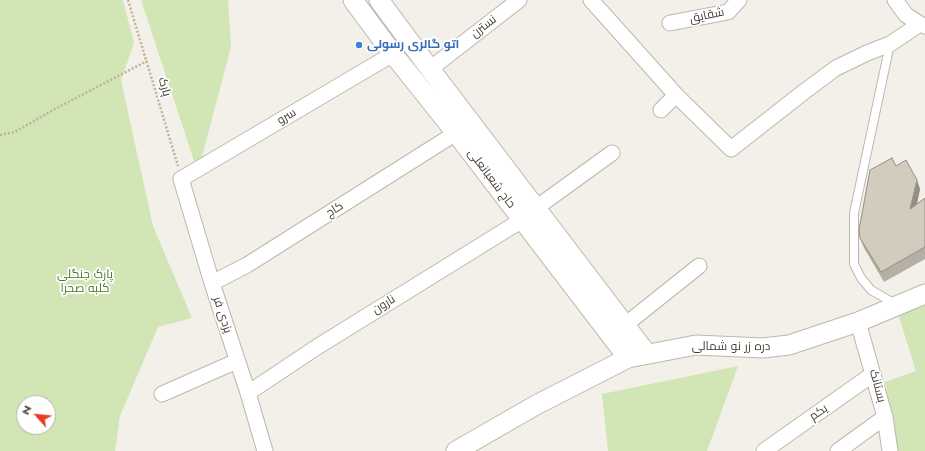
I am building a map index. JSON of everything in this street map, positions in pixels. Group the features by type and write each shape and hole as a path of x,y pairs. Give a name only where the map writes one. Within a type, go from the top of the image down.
{"street":[{"name":"حاج شعبانعلی","path":"353,0 415,81 463,128 529,214 628,358"},
{"name":"حاج شعبانعلی","path":"379,0 430,69 463,128"},
{"name":"نسترن","path":"430,69 519,0"},
{"path":"591,0 676,94 731,149 836,68 890,44 922,25 906,15 896,0"},
{"name":"شقایق","path":"670,23 728,12 739,0"},
{"path":"393,54 410,42"},
{"name":"سرو","path":"181,180 393,54"},
{"path":"415,81 430,69"},
{"path":"661,110 676,94"},
{"name":"کاج","path":"212,282 247,265 463,128"},
{"name":"نارون","path":"248,393 317,347 529,214 612,153"},
{"name":"یزدی فر","path":"181,180 265,451"},
{"name":"حاج شعبانعلی","path":"529,214 625,325 647,354"},
{"path":"625,325 699,266"},
{"name":"دره زر نو شمالی","path":"456,451 536,405 628,358 696,345 763,348 789,345 858,322 925,294"},
{"name":"بستانک","path":"858,322 885,417 890,451"},
{"path":"162,394 237,361"},
{"name":"یکم","path":"764,451 873,374"},
{"path":"838,451 885,417"}],"lane":[{"path":"890,44 854,213 854,264 861,278 871,290 898,305"}],"path":[{"name":"پارک","path":"128,0 181,180"},
{"path":"0,135 15,132 53,110 147,61"}],"green space":[{"name":"پارک جنگلی کلبه صحرا","path":"0,0 123,0 134,43 121,80 153,226 192,318 158,327 120,416 115,451 0,451"},
{"path":"141,0 228,0 231,47 200,164 196,167"},
{"path":"925,306 925,451 898,451 885,382 916,371 898,314"},
{"path":"738,366 707,451 608,451 602,394"}],"building":[{"path":"892,158 896,166 906,160 917,180 910,209 925,198 925,247 881,272 860,238 859,230 870,170"}],"place":[{"name":"اتو گالری رسولی","path":"359,45"}]}
